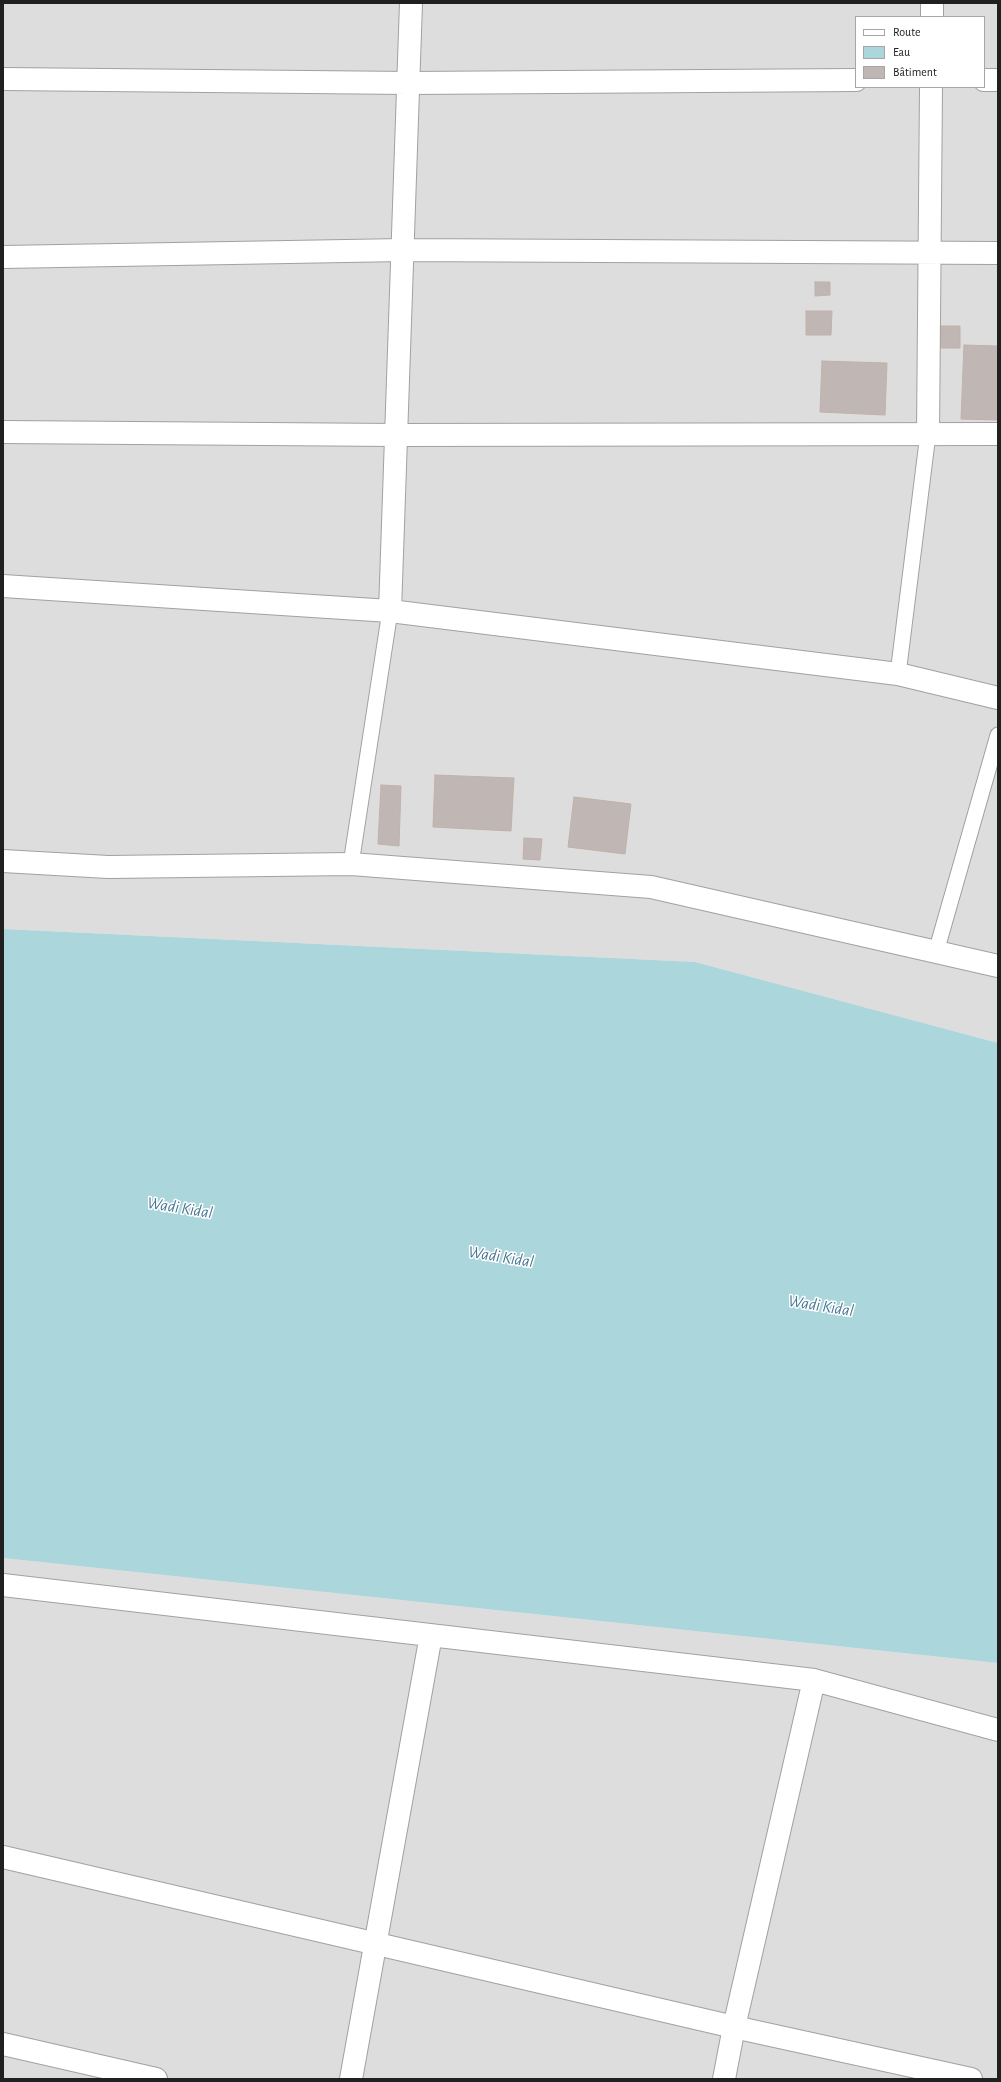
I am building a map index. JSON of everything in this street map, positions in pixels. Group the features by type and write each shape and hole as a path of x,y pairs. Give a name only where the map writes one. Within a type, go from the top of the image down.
{"street":[{"path":"390,611 411,3"},
{"path":"932,3 932,16"},
{"path":"3,79 408,83 855,80"},
{"path":"985,80 998,80"},
{"path":"928,434 931,88"},
{"path":"3,257 402,250 998,254"},
{"path":"3,432 396,435 998,434"},
{"path":"3,586 390,611 898,674 998,698"},
{"path":"3,861 108,868 351,864 651,887 998,966"},
{"path":"3,1585 814,1680 998,1730"},
{"path":"351,2079 431,1635"},
{"path":"724,2079 734,2027 814,1680"},
{"path":"3,1857 734,2027 971,2079"},
{"path":"3,2044 156,2079"}],"lane":[{"path":"898,674 928,434"},
{"path":"351,864 390,611"},
{"path":"936,952 998,735"}],"shaded area":[{"path":"3,3 998,3 998,1043 695,962 3,929"},
{"path":"3,1558 998,1663 998,2079 3,2079"}],"water":[{"name":"Wadi Kidal","path":"3,929 695,962 998,1043 998,1663 3,1558"}],"building":[{"path":"815,282 830,282 830,295 815,296"},
{"path":"806,311 832,311 831,335 806,335"},
{"path":"941,326 960,326 960,348 941,348"},
{"path":"964,345 998,346 998,420 961,419"},
{"path":"822,361 887,363 885,415 820,412"},
{"path":"435,775 514,778 511,831 433,827"},
{"path":"381,785 401,786 399,846 378,844"},
{"path":"574,797 631,804 625,854 568,847"},
{"path":"524,838 542,839 540,860 523,859"}]}
